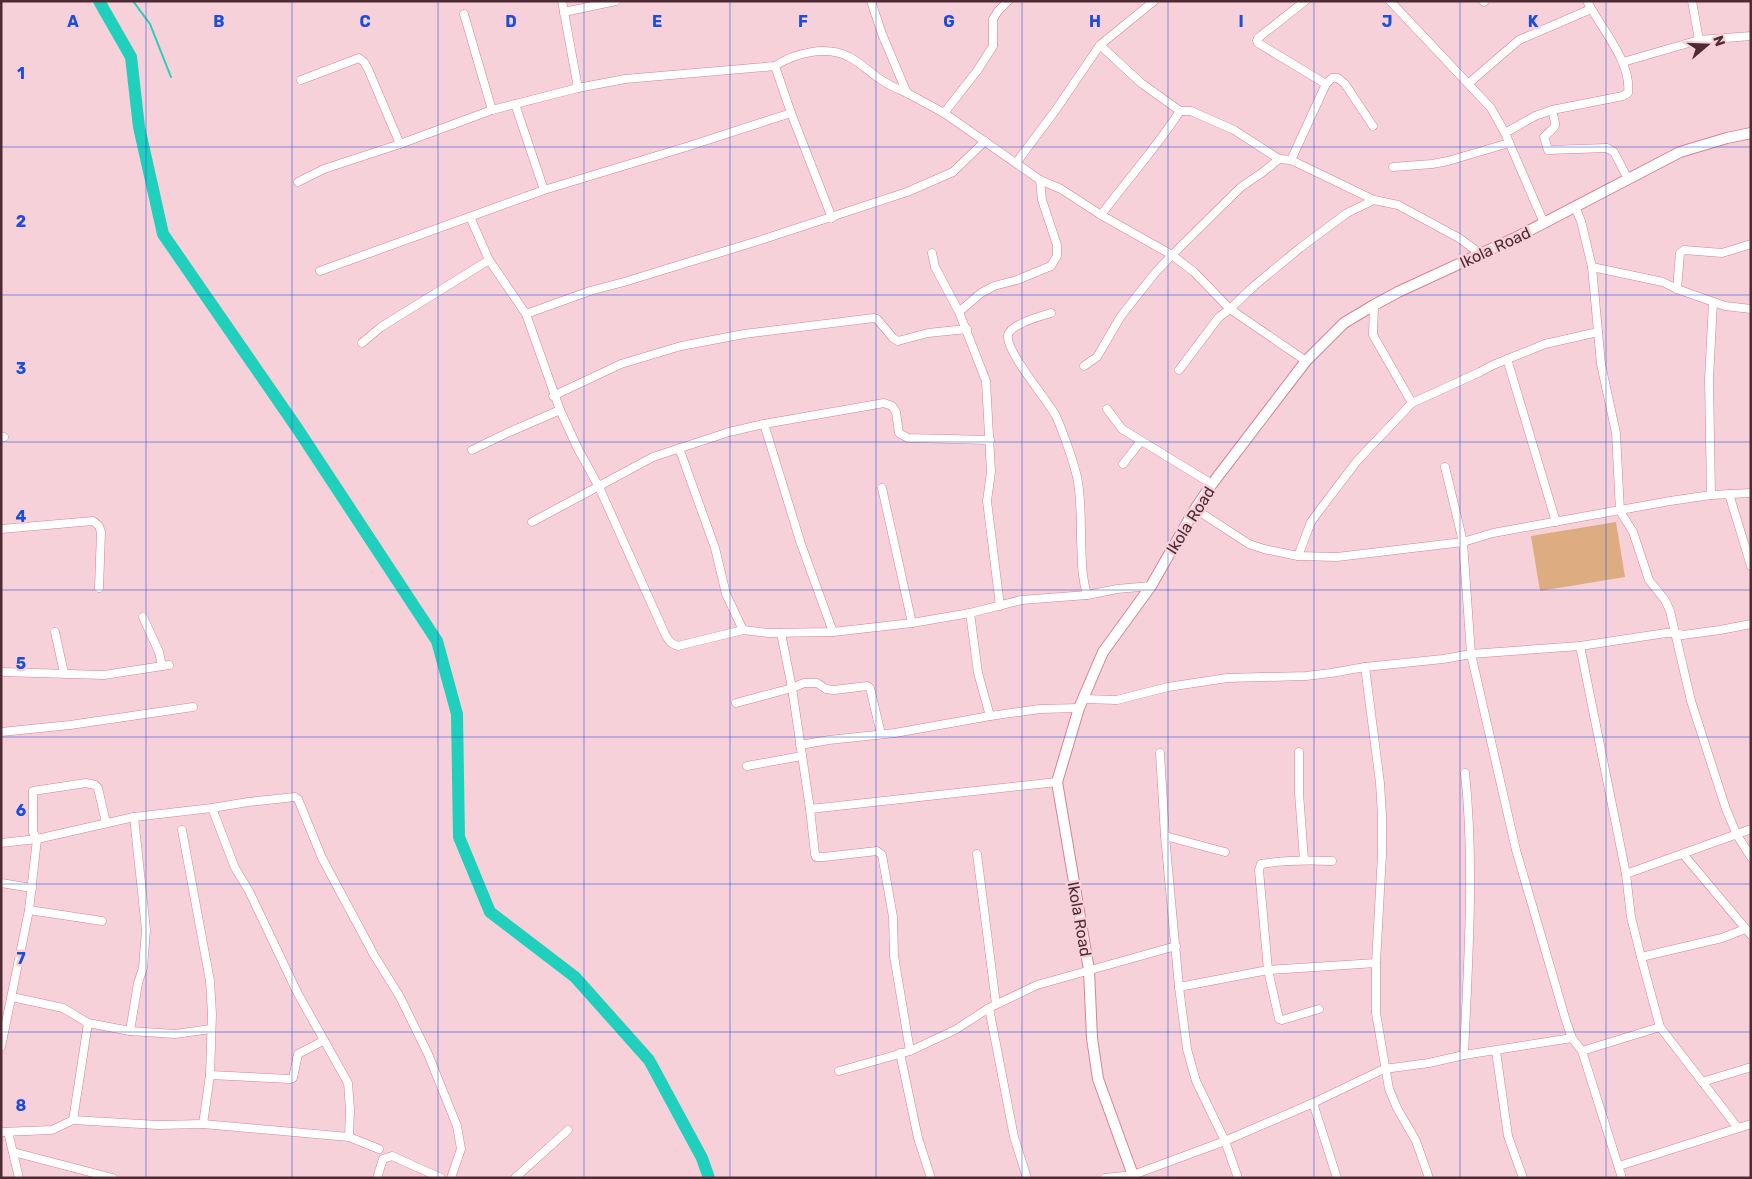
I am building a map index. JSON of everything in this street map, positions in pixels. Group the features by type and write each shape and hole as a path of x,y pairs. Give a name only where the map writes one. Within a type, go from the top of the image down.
{"street":[{"path":"562,1 578,88"},
{"path":"564,12 616,1"},
{"path":"871,1 882,34 908,93"},
{"path":"944,113 976,71 992,46 993,19 1008,1"},
{"path":"1016,163 1055,111 1100,45 1154,1"},
{"path":"1304,1 1258,38 1257,41 1258,44 1326,84"},
{"path":"1390,1 1491,108 1505,132 1544,223"},
{"path":"1692,1 1699,40"},
{"path":"1469,83 1519,40 1589,5 1623,62 1629,86 1628,93 1623,96 1552,110 1535,116 1505,132"},
{"path":"464,14 492,110"},
{"path":"1623,62 1699,40 1751,36"},
{"path":"1100,45 1141,83 1180,111 1191,111 1234,130 1279,159 1291,160 1374,200 1398,205 1460,238 1474,249 1477,255"},
{"path":"298,182 324,169 400,144 492,110 578,88 634,78 775,66 785,59 824,51 848,56 882,80 944,113 1040,180 1061,189 1101,215 1172,255 1194,272 1230,309 1306,362"},
{"path":"302,80 359,58 368,69 400,144"},
{"path":"775,66 791,113 832,218"},
{"path":"1291,160 1326,84 1332,78 1338,78 1345,84 1373,126"},
{"path":"515,104 544,190"},
{"path":"1552,110 1556,124 1553,130 1544,137 1548,150 1607,148 1614,152 1628,179"},
{"path":"1101,215 1122,186 1162,138 1180,111"},
{"path":"320,271 544,190 791,113"},
{"name":"Ikola Road","path":"1133,1176 1098,1079 1092,1038 1089,970 1057,782 1081,704 1103,652 1151,586 1195,509 1212,484 1306,362 1344,324 1374,305 1544,223 1680,152 1751,133"},
{"path":"526,314 590,290 633,280 832,218 862,206 907,192 953,172 985,141"},
{"path":"1393,167 1448,161 1509,143"},
{"path":"1084,366 1097,357 1121,316 1155,273 1241,187 1264,172 1279,159"},
{"path":"960,312 980,293 994,286 1017,280 1051,266 1057,256 1057,244 1042,200 1040,180"},
{"path":"1179,370 1208,329 1254,286 1300,248 1348,213 1374,200"},
{"path":"1575,207 1581,221 1592,266 1603,377 1616,433 1620,511 1633,532 1649,580 1665,600 1670,611 1691,701 1726,809 1751,857"},
{"path":"470,217 489,260 526,314 560,410 578,449 599,487 670,643 678,646 742,630 782,633 833,632 912,623 970,613 1021,600 1087,595 1117,589 1151,586"},
{"path":"1677,289 1680,252 1684,250 1722,253 1751,244"},
{"path":"932,253 935,268 960,312 986,381 991,472 987,500 1000,606"},
{"path":"362,343 381,327 489,260"},
{"path":"1592,266 1663,282 1725,306 1751,309"},
{"path":"1711,495 1709,379 1713,302"},
{"path":"1374,305 1373,336 1412,403"},
{"path":"1051,313 1013,327 1008,337 1009,343 1025,372 1056,416 1077,478 1082,578 1087,595"},
{"path":"554,396 621,364 681,346 744,334 874,318 898,341 928,333 967,329"},
{"path":"1298,556 1311,522 1357,461 1412,403 1507,359 1545,344 1598,332"},
{"path":"1507,359 1556,522"},
{"path":"532,522 653,458 729,432 764,424 884,403 892,406 896,412 900,433 908,438 990,440"},
{"path":"1108,409 1122,429 1212,484"},
{"path":"472,450 560,410"},
{"path":"764,424 801,544 833,632"},
{"path":"1124,464 1141,441"},
{"path":"679,448 714,548 726,594 742,630"},
{"path":"1445,467 1463,542 1471,654 1516,850 1572,1038 1582,1051 1622,1178"},
{"path":"882,488 912,623"},
{"path":"1195,509 1249,544 1298,556 1337,558 1463,542 1493,533 1711,495 1751,493"},
{"path":"1729,494 1751,566"},
{"path":"1,529 93,520 102,532 99,588"},
{"path":"970,613 978,673 990,716"},
{"path":"1,672 104,675 166,666 143,617"},
{"path":"800,745 990,716 1117,700 1168,687 1217,680 1306,676 1471,654 1580,646 1666,633 1683,635 1751,624"},
{"path":"55,632 64,673"},
{"path":"782,633 792,688 816,857 877,851 882,855 893,916 894,956 910,1051"},
{"path":"1580,646 1626,874 1631,917 1660,1027 1738,1128"},
{"path":"1365,667 1380,783 1382,816 1382,854 1376,963 1376,1013 1384,1069 1389,1089 1397,1108 1416,1141 1428,1178"},
{"path":"736,703 804,683 817,683 826,689 834,690 867,686 870,688 881,734"},
{"path":"1,732 70,725 193,707"},
{"path":"1299,752 1299,793 1304,860"},
{"path":"1160,753 1165,836 1179,987 1187,1049 1196,1081 1225,1141 1238,1178"},
{"path":"747,766 802,756"},
{"path":"1464,1055 1471,857 1465,773"},
{"path":"810,809 1057,782"},
{"path":"1,1047 32,888 37,839 33,832 33,792 86,783 95,784 98,788 106,823"},
{"path":"1,843 37,839 134,817 248,802 295,797 298,799 322,858 374,955 400,997 428,1054 457,1126 461,1149 451,1178"},
{"path":"212,808 235,868 249,891 297,992 348,1083 350,1109 349,1137"},
{"path":"130,1031 138,983 143,968 146,930 134,817"},
{"path":"1626,874 1751,829"},
{"path":"182,830 210,981 210,1075 203,1124"},
{"path":"1165,836 1226,852"},
{"path":"977,854 993,1006 1014,1137 1027,1178"},
{"path":"1641,958 1748,932 1683,854"},
{"path":"1319,1009 1280,1020 1268,970 1259,870 1261,864 1304,860 1332,861"},
{"path":"1,883 32,888"},
{"path":"29,910 102,921"},
{"path":"839,1071 910,1051 955,1030 993,1006 1037,985 1176,946"},
{"path":"1179,987 1268,970 1376,963"},
{"path":"12,997 63,1008 88,1023 130,1031 175,1034 211,1029"},
{"path":"73,1120 88,1023"},
{"path":"1582,1051 1660,1027"},
{"path":"1105,1178 1133,1176 1225,1141 1313,1103 1384,1069 1572,1038"},
{"path":"210,1075 290,1079 293,1078 298,1054 323,1041"},
{"path":"1496,1051 1508,1136 1523,1178"},
{"path":"900,1053 918,1138 931,1178"},
{"path":"1702,1082 1751,1067"},
{"path":"1313,1103 1337,1178"},
{"path":"19,1178 13,1152 4,1132 52,1130 73,1120 158,1125 203,1124 349,1137 379,1149"},
{"path":"1619,1166 1751,1124"},
{"path":"516,1178 568,1130"},
{"path":"13,1152 112,1178"},
{"path":"377,1178 383,1159 392,1156 441,1178"}],"shaded area":[{"path":"1616,522 1625,577 1540,591 1531,536"}],"waterway":[{"path":"99,1 131,57 139,127 163,234 297,428 437,641 457,714 459,837 490,912 575,977 649,1060 702,1158 709,1178"},
{"path":"133,1 150,24 171,77"}]}
